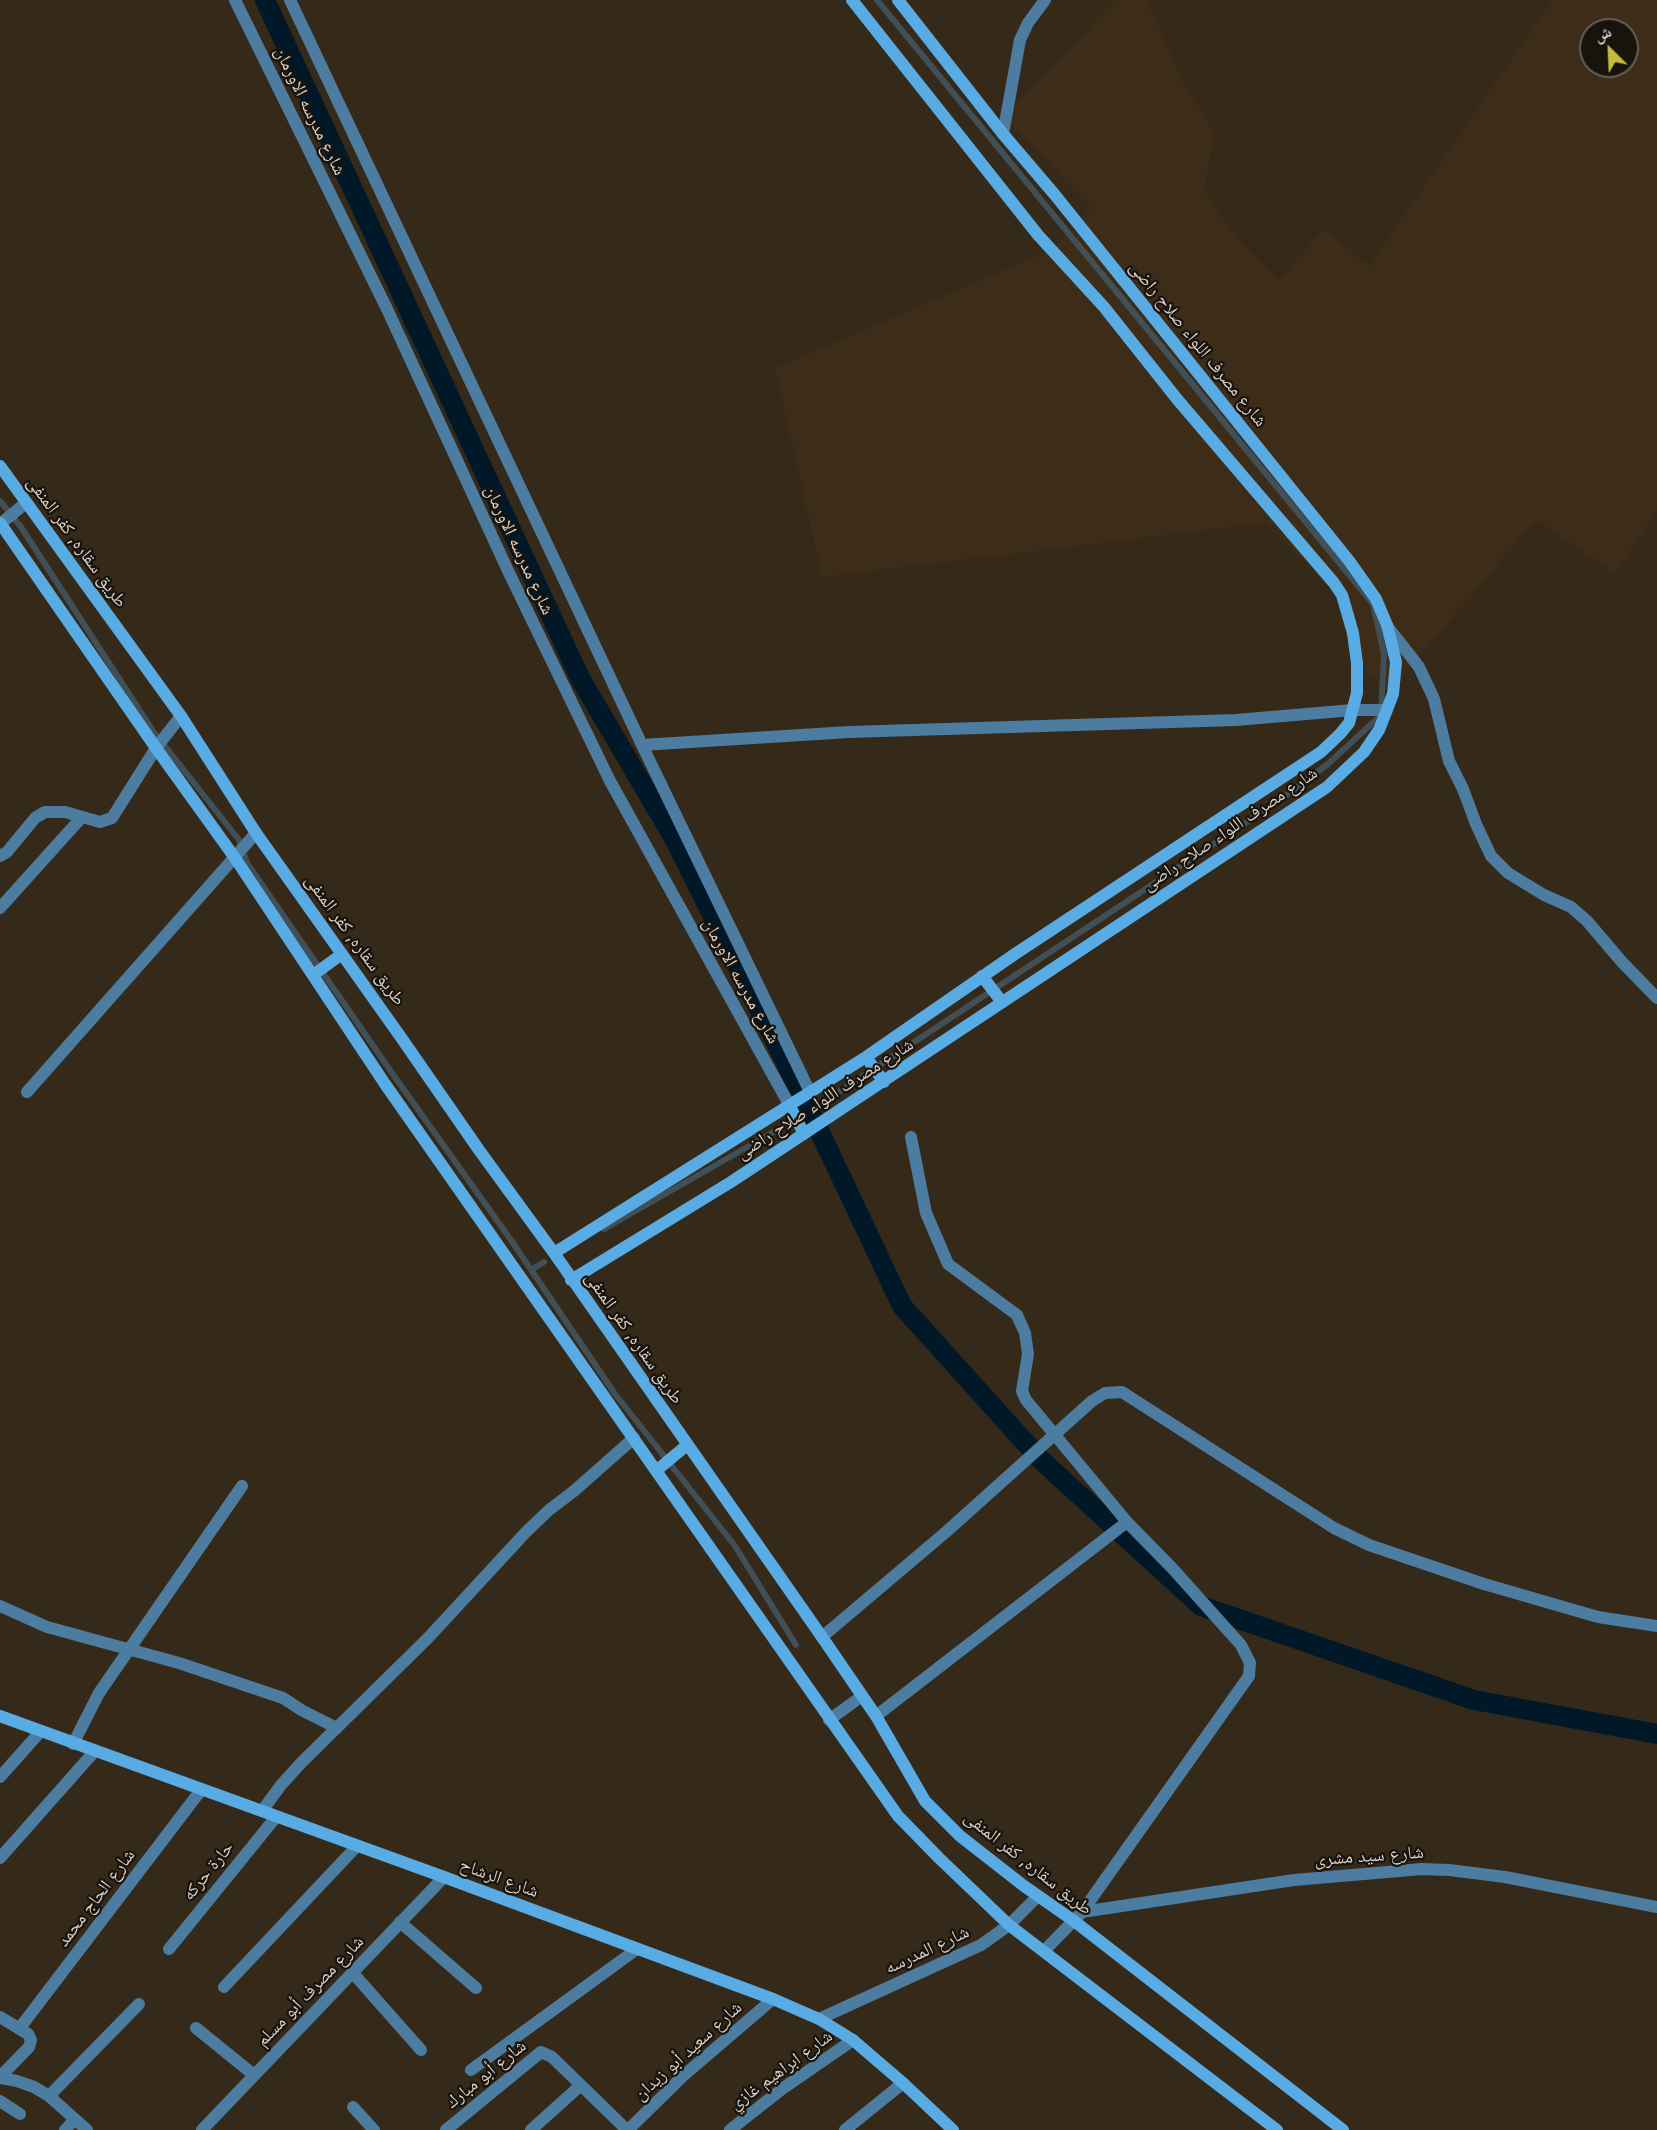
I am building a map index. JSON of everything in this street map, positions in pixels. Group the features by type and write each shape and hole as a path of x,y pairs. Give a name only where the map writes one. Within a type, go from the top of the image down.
{"street":[{"name":"شارع مدرسه الاورمان","path":"235,0 387,309 510,575 610,782 790,1106"},
{"name":"شارع مدرسه الاورمان","path":"290,0 642,745 810,1092"},
{"name":"شارع مصرف اللواء صلاح راضى","path":"554,1253 866,1057 982,976 1321,752 1340,734 1353,710 1357,693 1357,663 1353,633 1342,595 1334,583 1177,399 1104,307 1038,235 852,0"},
{"name":"شارع مصرف اللواء صلاح راضى","path":"572,1280 731,1182 1327,787 1364,752 1379,730 1393,694 1396,662 1387,626 1376,599 1350,562 898,0"},
{"path":"1004,134 1020,40 1028,23 1044,0"},
{"name":"طريق سقاره, كفر المنفى","path":"0,466 22,506 178,721 256,833 337,958 554,1253 683,1448 822,1637 859,1699 876,1716 925,1801 960,1836 1038,1896 1078,1917 1343,2130"},
{"path":"22,506 2,522 160,744 235,858 316,973 385,1084 634,1438 661,1467 898,1816 1009,1925 1277,2130"},
{"path":"1387,626 1419,667 1434,699 1449,761 1491,856 1508,873 1544,896 1571,907 1587,921 1657,998"},
{"path":"642,745 849,732 1236,720 1353,710 1387,710"},
{"path":"0,856 7,852 35,818 45,812 65,812 100,822 112,818 160,744 178,721"},
{"path":"0,908 82,817"},
{"path":"27,1092 256,833"},
{"path":"316,973 337,958"},
{"path":"982,976 1002,1002"},
{"path":"866,1057 884,1082"},
{"path":"790,1106 804,1134"},
{"path":"911,1137 926,1213 948,1264 1017,1315 1025,1333 1028,1354 1022,1390 1026,1400 1127,1522 1241,1645 1250,1663 1249,1676 1078,1917 1044,1951"},
{"path":"822,1637 946,1532 1092,1401 1105,1393 1122,1392 1334,1528 1369,1545 1484,1584 1598,1617 1657,1626"},
{"path":"262,1811 281,1785 428,1638 534,1525 634,1438"},
{"path":"661,1467 683,1448"},
{"path":"73,1744 99,1693 242,1486"},
{"path":"876,1716 1127,1522"},
{"path":"0,1606 48,1627 129,1648 283,1698 337,1728"},
{"path":"832,1718 859,1699"},
{"name":"شارع الرشاح","path":"0,1716 773,1999 819,2019 853,2040 953,2130"},
{"path":"0,1778 40,1731"},
{"path":"0,1858 94,1752"},
{"name":"شارع الحاج محمد","path":"19,2029 201,1790"},
{"name":"حارة حركه","path":"169,1949 276,1816"},
{"path":"224,1986 357,1846"},
{"name":"شارع سيد مشرى","path":"1078,1917 1294,1880 1422,1869 1505,1877 1657,1907"},
{"name":"شارع مصرف أبو مسلم","path":"202,2130 444,1877"},
{"name":"شارع المدرسه","path":"819,2019 981,1945 1009,1925 1038,1896"},
{"path":"400,1922 476,1988"},
{"path":"471,2070 638,1949"},
{"path":"352,1972 421,2050"},
{"name":"شارع سعيد أبو زيدان","path":"627,2130 682,2076 773,1999"},
{"path":"50,2097 139,2004"},
{"path":"0,2017 28,2034 31,2044 0,2077"},
{"path":"196,2028 255,2075"},
{"name":"شارع ابراهيم غازي","path":"730,2130 853,2040"},
{"name":"شارع أبو مبارك","path":"446,2130 541,2052 549,2054 627,2130"},
{"path":"0,2077 17,2080 34,2087 50,2097 87,2130"},
{"path":"845,2130 903,2083"},
{"path":"531,2130 581,2085"},
{"path":"0,2101 21,2114"},
{"path":"353,2107 374,2130"},
{"path":"65,2130 75,2119"}],"shaded area":[{"path":"1116,0 1147,0 1184,84 1214,132 1204,191 1236,237 1279,281 1323,229 1369,266 1552,0 1657,0 1657,511 1615,574 1536,520 1391,690 1351,666 1339,596 1265,523 822,577 775,368 1053,249 1091,207 1004,117"}],"waterway":[{"path":"265,0 580,678 675,840 810,1111 902,1306 1041,1460 1201,1606 1474,1700 1657,1734"},
{"path":"604,1229 810,1111 1274,804 1328,764 1381,715 1384,654 1373,604 877,0"},
{"path":"0,501 21,527 153,731 239,840 247,863 511,1240 615,1394 735,1546 796,1645"},
{"path":"531,1270 544,1262"}]}
